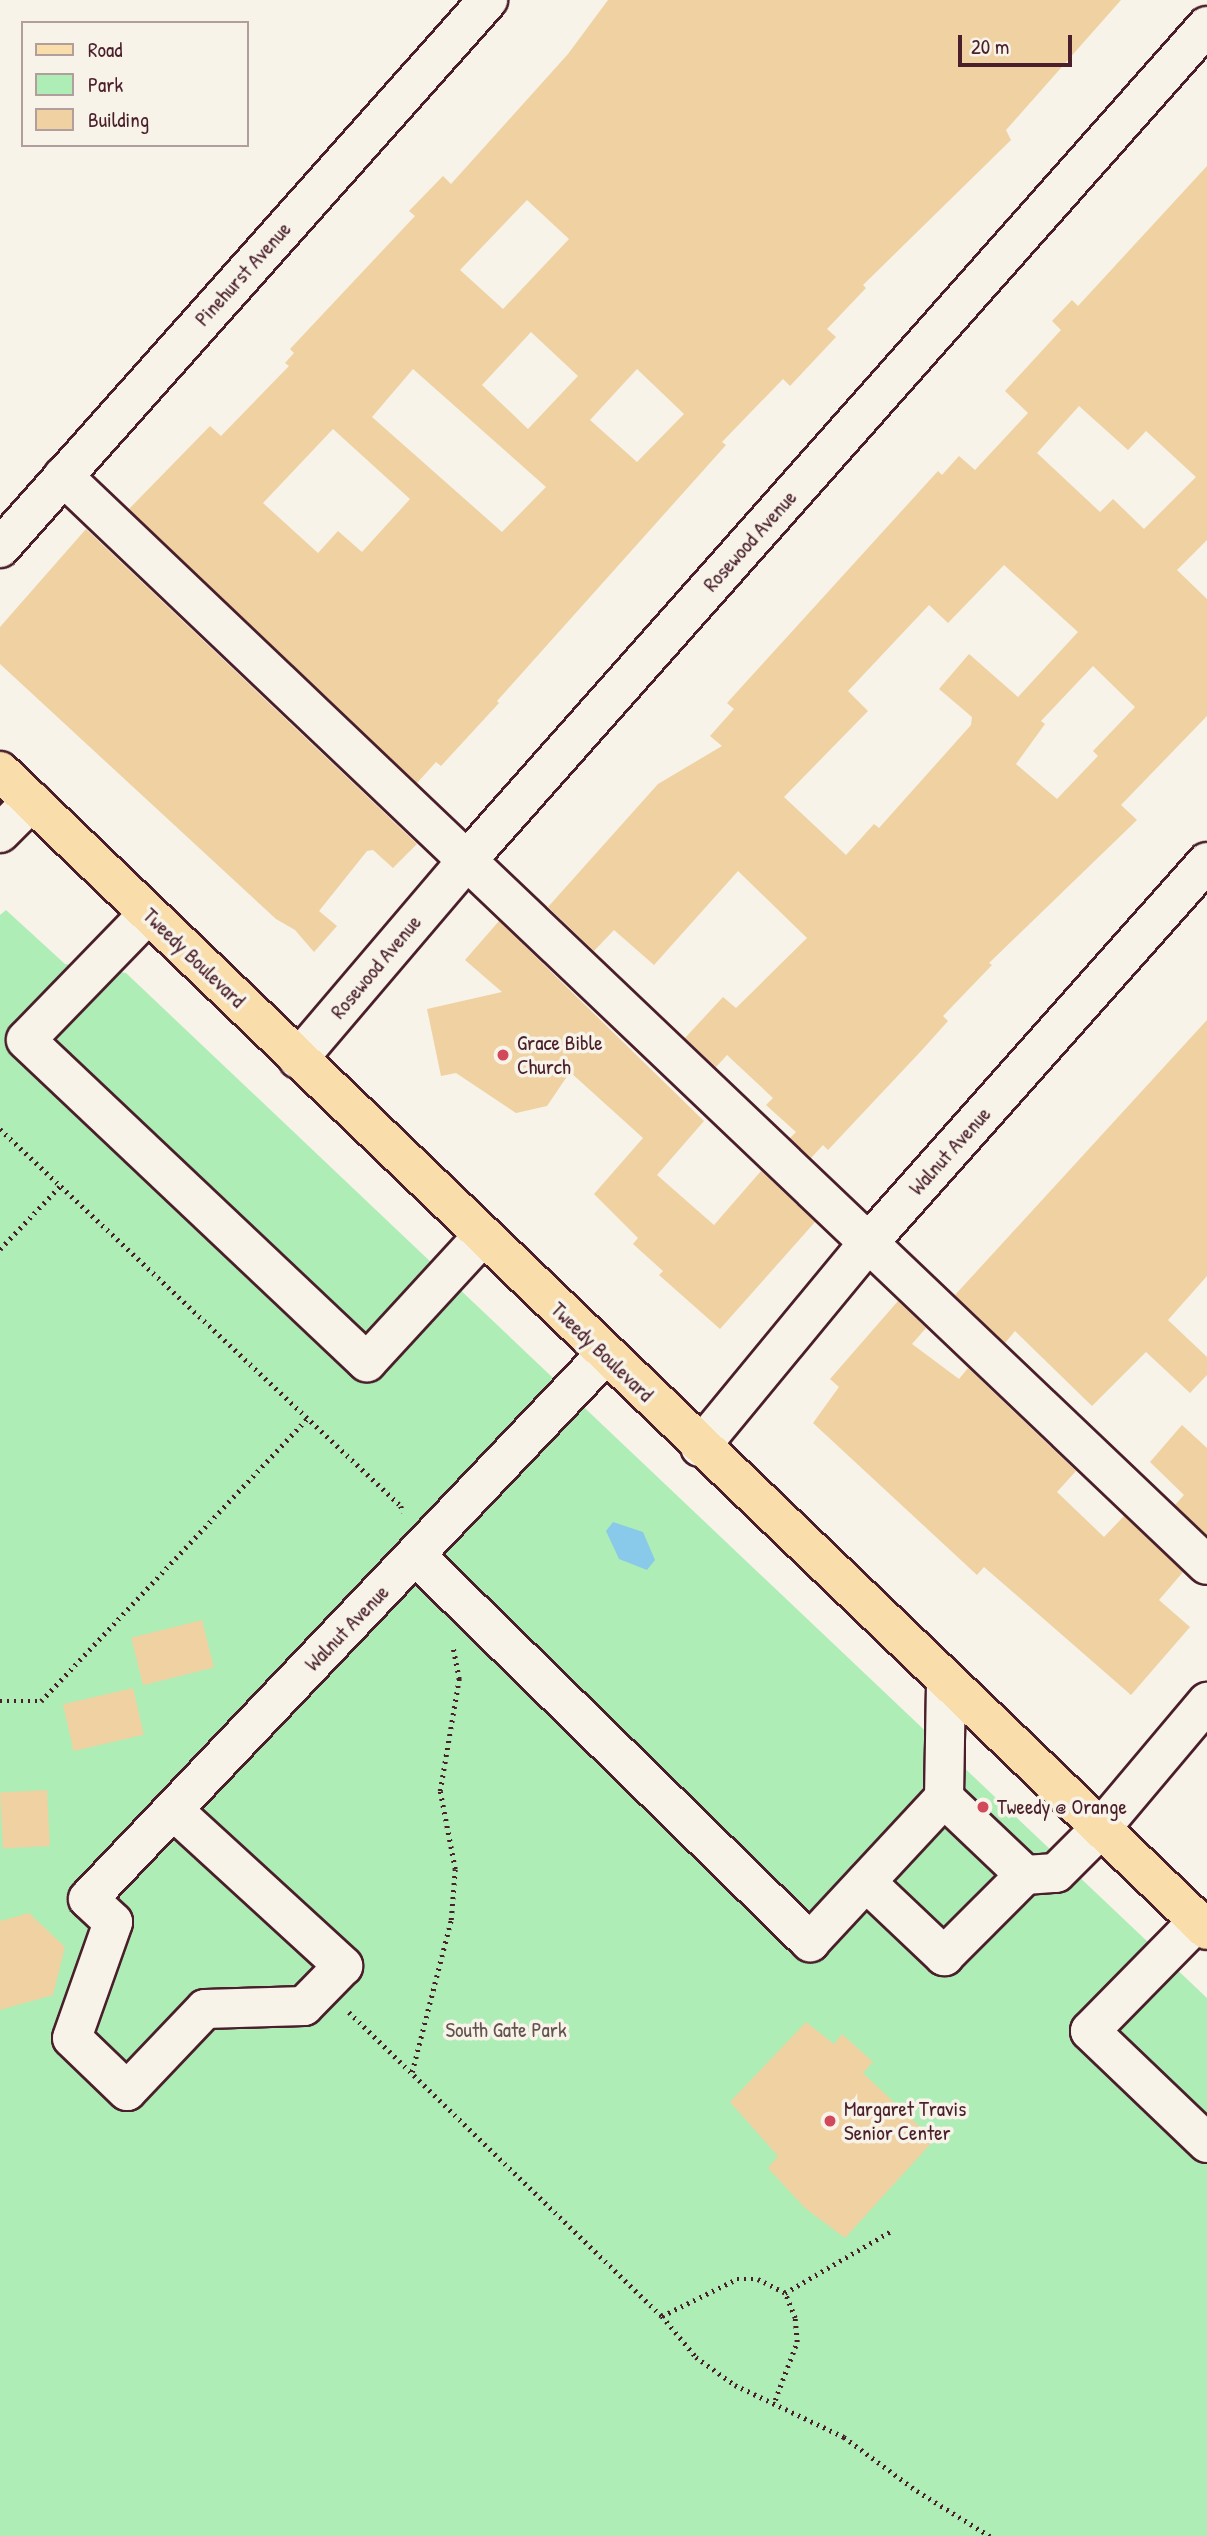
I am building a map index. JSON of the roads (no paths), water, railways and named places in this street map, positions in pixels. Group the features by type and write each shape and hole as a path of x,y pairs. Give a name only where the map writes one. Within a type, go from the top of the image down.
{"main road":[{"name":"Tweedy Boulevard","path":"0,771 700,1447 1202,1925"}],"street":[{"name":"Pinehurst Avenue","path":"0,548 488,0"},
{"name":"Rosewood Avenue","path":"298,1059 469,858 1207,26"},
{"path":"63,476 469,858 1207,1565"},
{"path":"0,833 32,801"},
{"name":"Walnut Avenue","path":"700,1447 870,1241 1207,862"},
{"path":"148,914 26,1040 367,1362 482,1237"},
{"name":"Walnut Avenue","path":"173,1810 343,1966 304,2006 205,2009 127,2091 72,2038 113,1922 88,1899 605,1355"},
{"path":"416,1556 810,1942 944,1798 946,1682"},
{"path":"866,1882 944,1956 1025,1875 1056,1873 1101,1828 1207,1702"},
{"path":"944,1798 1025,1875"},
{"path":"1202,1925 1090,2031 1207,2143"}],"water":[{"path":"613,1522 643,1532 655,1560 647,1570 619,1559 606,1531"}],"place":[{"name":"Grace Bible Church","path":"503,1055"},
{"name":"Tweedy @ Orange","path":"983,1807"},
{"name":"Margaret Travis Senior Center","path":"830,2121"}],"park label":[{"name":"South Gate Park","path":"506,2030"}]}
